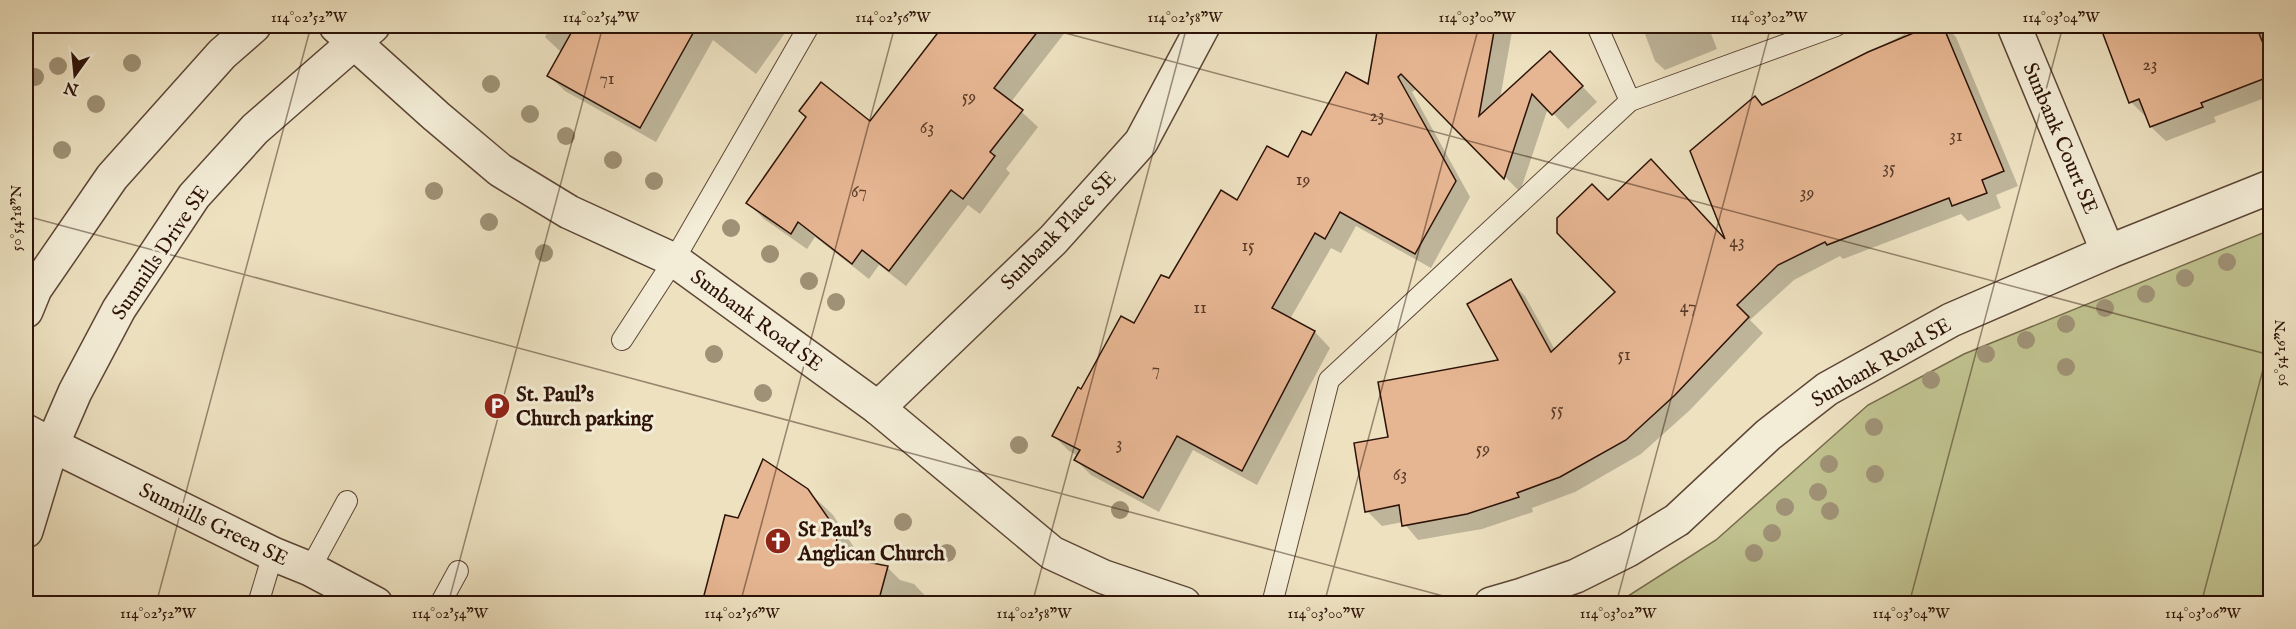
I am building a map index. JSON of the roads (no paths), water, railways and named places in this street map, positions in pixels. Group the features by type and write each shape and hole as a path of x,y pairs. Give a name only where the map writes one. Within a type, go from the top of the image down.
{"street":[{"path":"26,311 36,289 112,177 222,54 254,26"},
{"name":"Sunbank Place SE","path":"878,408 1053,240 1141,142 1203,26"},
{"name":"Sunbank Court SE","path":"2014,26 2108,252"},
{"name":"Sunbank Road SE","path":"355,31 414,97 500,170 569,212 674,260 878,408 1052,553 1104,577 1184,603"},
{"name":"Sunmills Drive SE","path":"26,531 39,438 75,392 118,309 194,196 255,129 355,31"},
{"name":"Sunbank Road SE","path":"1491,603 1576,576 1628,550 1677,520 1768,435 1827,389 1951,320 2108,252 2271,186"},
{"name":"Sunmills Green SE","path":"39,438 376,603"}],"lane":[{"path":"622,340 674,260 809,26"},
{"path":"1597,26 1630,101"},
{"path":"1272,603 1329,380 1630,101 1836,26"},
{"path":"310,569 347,501"},
{"path":"258,603 273,554"},
{"path":"440,603 458,571"}],"place":[{"name":"St. Paul's Church parking","path":"497,406"},
{"name":"St Paul's Anglican Church","path":"778,541"}]}
